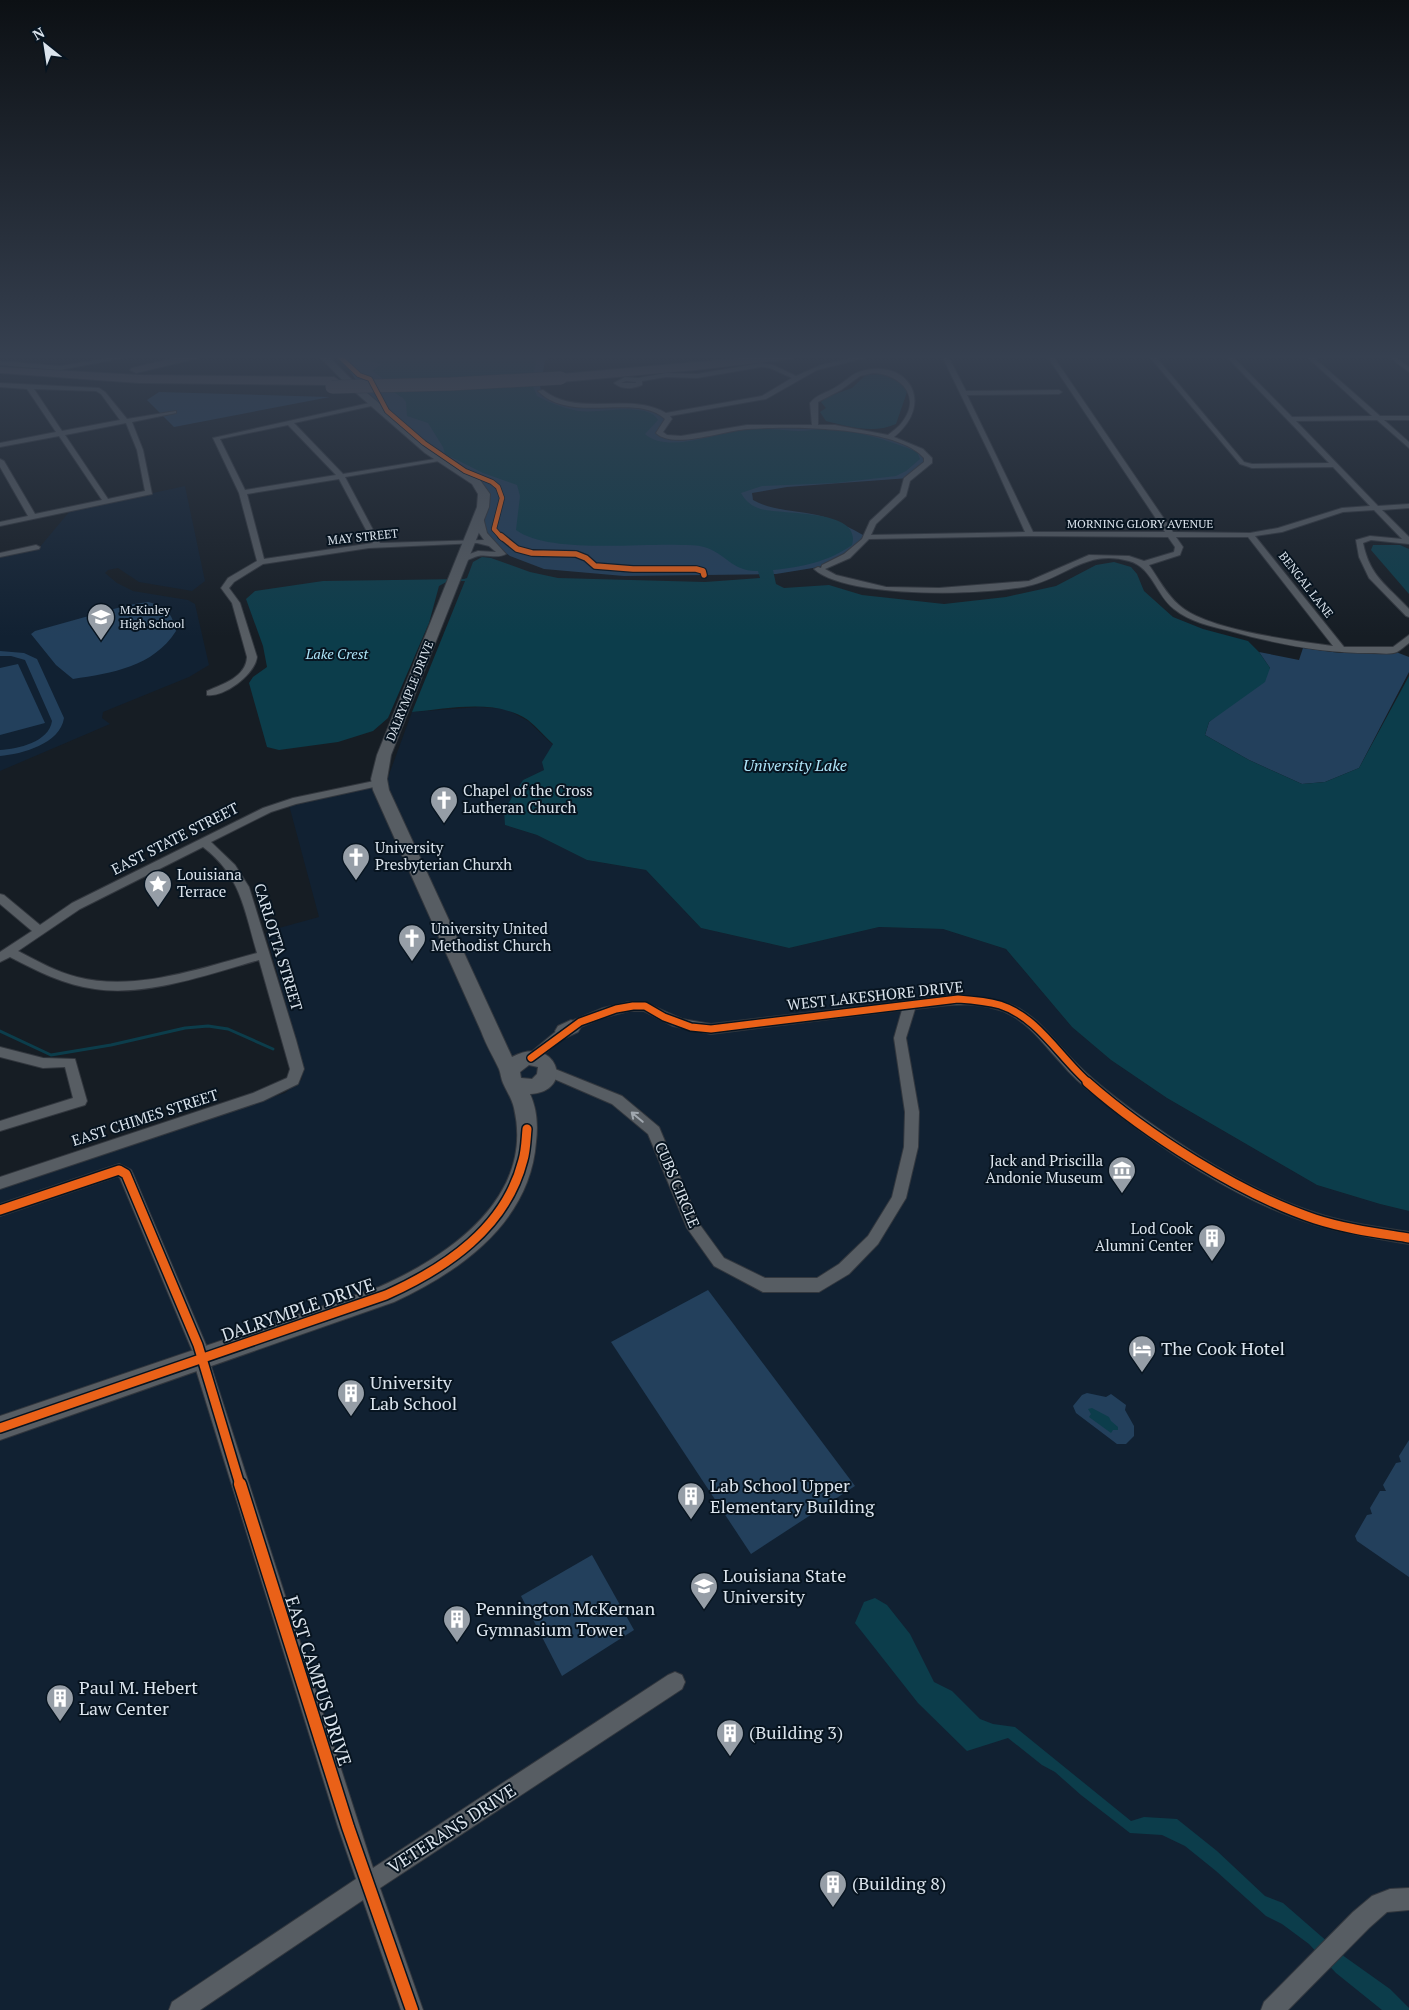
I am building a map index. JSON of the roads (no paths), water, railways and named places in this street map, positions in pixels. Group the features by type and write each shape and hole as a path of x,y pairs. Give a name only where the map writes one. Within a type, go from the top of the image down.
{"street":[{"path":"70,450 106,501"},
{"path":"0,524 149,492 139,450"},
{"path":"210,693 234,682 246,673 251,666 252,657 236,602 225,588 231,580 261,562 243,493 221,450"},
{"path":"316,450 341,476 378,546"},
{"name":"DALRYMPLE DRIVE","path":"0,1428 199,1352 386,1295 425,1277 451,1260 480,1235 505,1204 517,1181 524,1161 527,1144 520,1086 496,1047 493,1036 379,783 384,755 479,517 484,499 480,486 431,450"},
{"path":"921,450 926,454 929,461 907,480 903,494 873,523 867,537 847,556 822,568 833,577 886,589 940,591 1031,583 1089,557 1129,558 1144,564 1176,607 1201,620 1275,641 1341,650 1395,650 1409,638"},
{"path":"991,450 1030,534"},
{"path":"1113,450 1178,547 1177,553 1144,564"},
{"path":"1231,450 1242,463 1252,466 1335,465"},
{"path":"1320,450 1409,542"},
{"path":"243,493 442,459"},
{"path":"0,461 33,517"},
{"name":"MORNING GLORY AVENUE","path":"867,537 1030,534 1250,535 1279,530 1342,510 1409,506"},
{"path":"461,560 478,553 496,550 483,533 479,517"},
{"name":"BENGAL LANE","path":"1250,535 1341,650"},
{"path":"1409,542 1370,538 1358,542 1360,553 1376,581 1409,614"},
{"name":"MAY STREET","path":"261,562 378,546 468,543 496,550"},
{"path":"0,555 36,547"},
{"name":"EAST STATE STREET","path":"4,955 76,906 281,805 379,783"},
{"name":"CARLOTTA STREET","path":"204,842 222,857 238,876 290,1040 297,1069 296,1076"},
{"path":"0,898 39,931"},
{"path":"4,955 76,982 111,985 167,980 263,955"},
{"name":"WEST LAKESHORE DRIVE","path":"539,1063 554,1049 568,1029 589,1018 633,1006 645,1006 664,1017 684,1025 711,1029 958,999 991,1001 1014,1010 1042,1032 1080,1074 1110,1101 1163,1139 1245,1188 1314,1218 1339,1225 1409,1238"},
{"name":"CUBS CIRCLE","path":"539,1063 617,1100 654,1131 686,1204 694,1228 719,1262 763,1285 819,1285 844,1270 872,1240 899,1198 911,1146 912,1112 900,1038 910,1005"},
{"name":"DALRYMPLE DRIVE","path":"493,1036 510,1052 539,1063"},
{"path":"0,1052 43,1063 70,1062 80,1101 0,1126"},
{"path":"516,1063 539,1063 545,1081 520,1086 516,1063"},
{"name":"EAST CHIMES STREET","path":"0,1182 258,1097 289,1083 296,1076"},
{"name":"EAST CAMPUS DRIVE","path":"0,1210 119,1170 126,1174 199,1352 345,1818 412,2010"},
{"name":"VETERANS DRIVE","path":"180,2010 675,1682"},
{"path":"1278,2004 1361,1920 1380,1904 1390,1900 1409,1899"}],"water":[{"name":"University Lake","path":"444,450 912,450 917,452 920,459 906,471 896,476 836,483 762,486 741,493 748,502 758,508 817,515 845,524 852,533 852,545 834,556 804,565 773,570 776,584 784,588 829,585 862,595 944,604 1006,597 1056,586 1096,565 1114,562 1131,567 1137,574 1144,591 1173,617 1203,629 1248,641 1259,652 1270,668 1265,682 1209,722 1205,735 1249,760 1302,784 1325,782 1359,768 1409,676 1409,1211 1317,1185 1167,1098 1111,1060 1072,1027 1006,949 943,929 879,927 789,948 701,928 646,870 587,860 537,835 505,825 504,810 523,780 544,770 542,762 553,744 528,720 515,713 501,709 456,707 412,712 465,581 448,581 439,586 429,623 388,718 373,731 338,742 279,750 267,747 249,683 253,677 267,667 263,646 246,599 255,591 323,581 464,579 467,578 473,562 482,557 491,558 530,572 558,578 705,582 760,578 758,571 742,569 718,553 701,546 571,545 531,537 516,530 520,496 517,485 483,473 445,454"},
{"path":"1373,545 1400,545 1409,549 1409,594 1371,550"},
{"path":"1092,1408 1109,1417 1118,1427 1118,1430 1113,1430 1111,1433 1089,1417 1091,1414 1088,1409"},
{"path":"875,1598 887,1605 910,1634 934,1682 952,1691 980,1719 993,1724 1015,1727 1131,1821 1144,1817 1177,1819 1217,1851 1265,1896 1283,1903 1345,1957 1390,1989 1409,2010 1382,2010 1336,1973 1309,1944 1282,1924 1266,1916 1185,1846 1162,1835 1130,1833 1055,1772 1042,1765 1008,1738 967,1751 918,1703 855,1623 864,1602"}],"waterway":[{"path":"0,1031 51,1055 111,1045 185,1028 208,1026 228,1029 273,1049"}],"place":[{"name":"McKinley High School","path":"101,641"},
{"name":"Chapel of the Cross Lutheran Church","path":"444,824"},
{"name":"University Presbyterian Churxh","path":"356,881"},
{"name":"Louisiana Terrace","path":"158,908"},
{"name":"University United Methodist Church","path":"412,962"},
{"name":"Jack and Priscilla Andonie Museum","path":"1122,1194"},
{"name":"Lod Cook Alumni Center","path":"1212,1262"},
{"name":"The Cook Hotel","path":"1142,1373"},
{"name":"University Lab School","path":"351,1417"},
{"name":"Lab School Upper Elementary Building","path":"691,1520"},
{"name":"Louisiana State University","path":"704,1610"},
{"name":"Pennington McKernan Gymnasium Tower","path":"457,1643"},
{"name":"Paul M. Hebert Law Center","path":"60,1722"},
{"name":"(Building 3)","path":"730,1757"},
{"name":"(Building 8)","path":"833,1908"}],"water label":[{"name":"Lake Crest","path":"337,654"}]}
